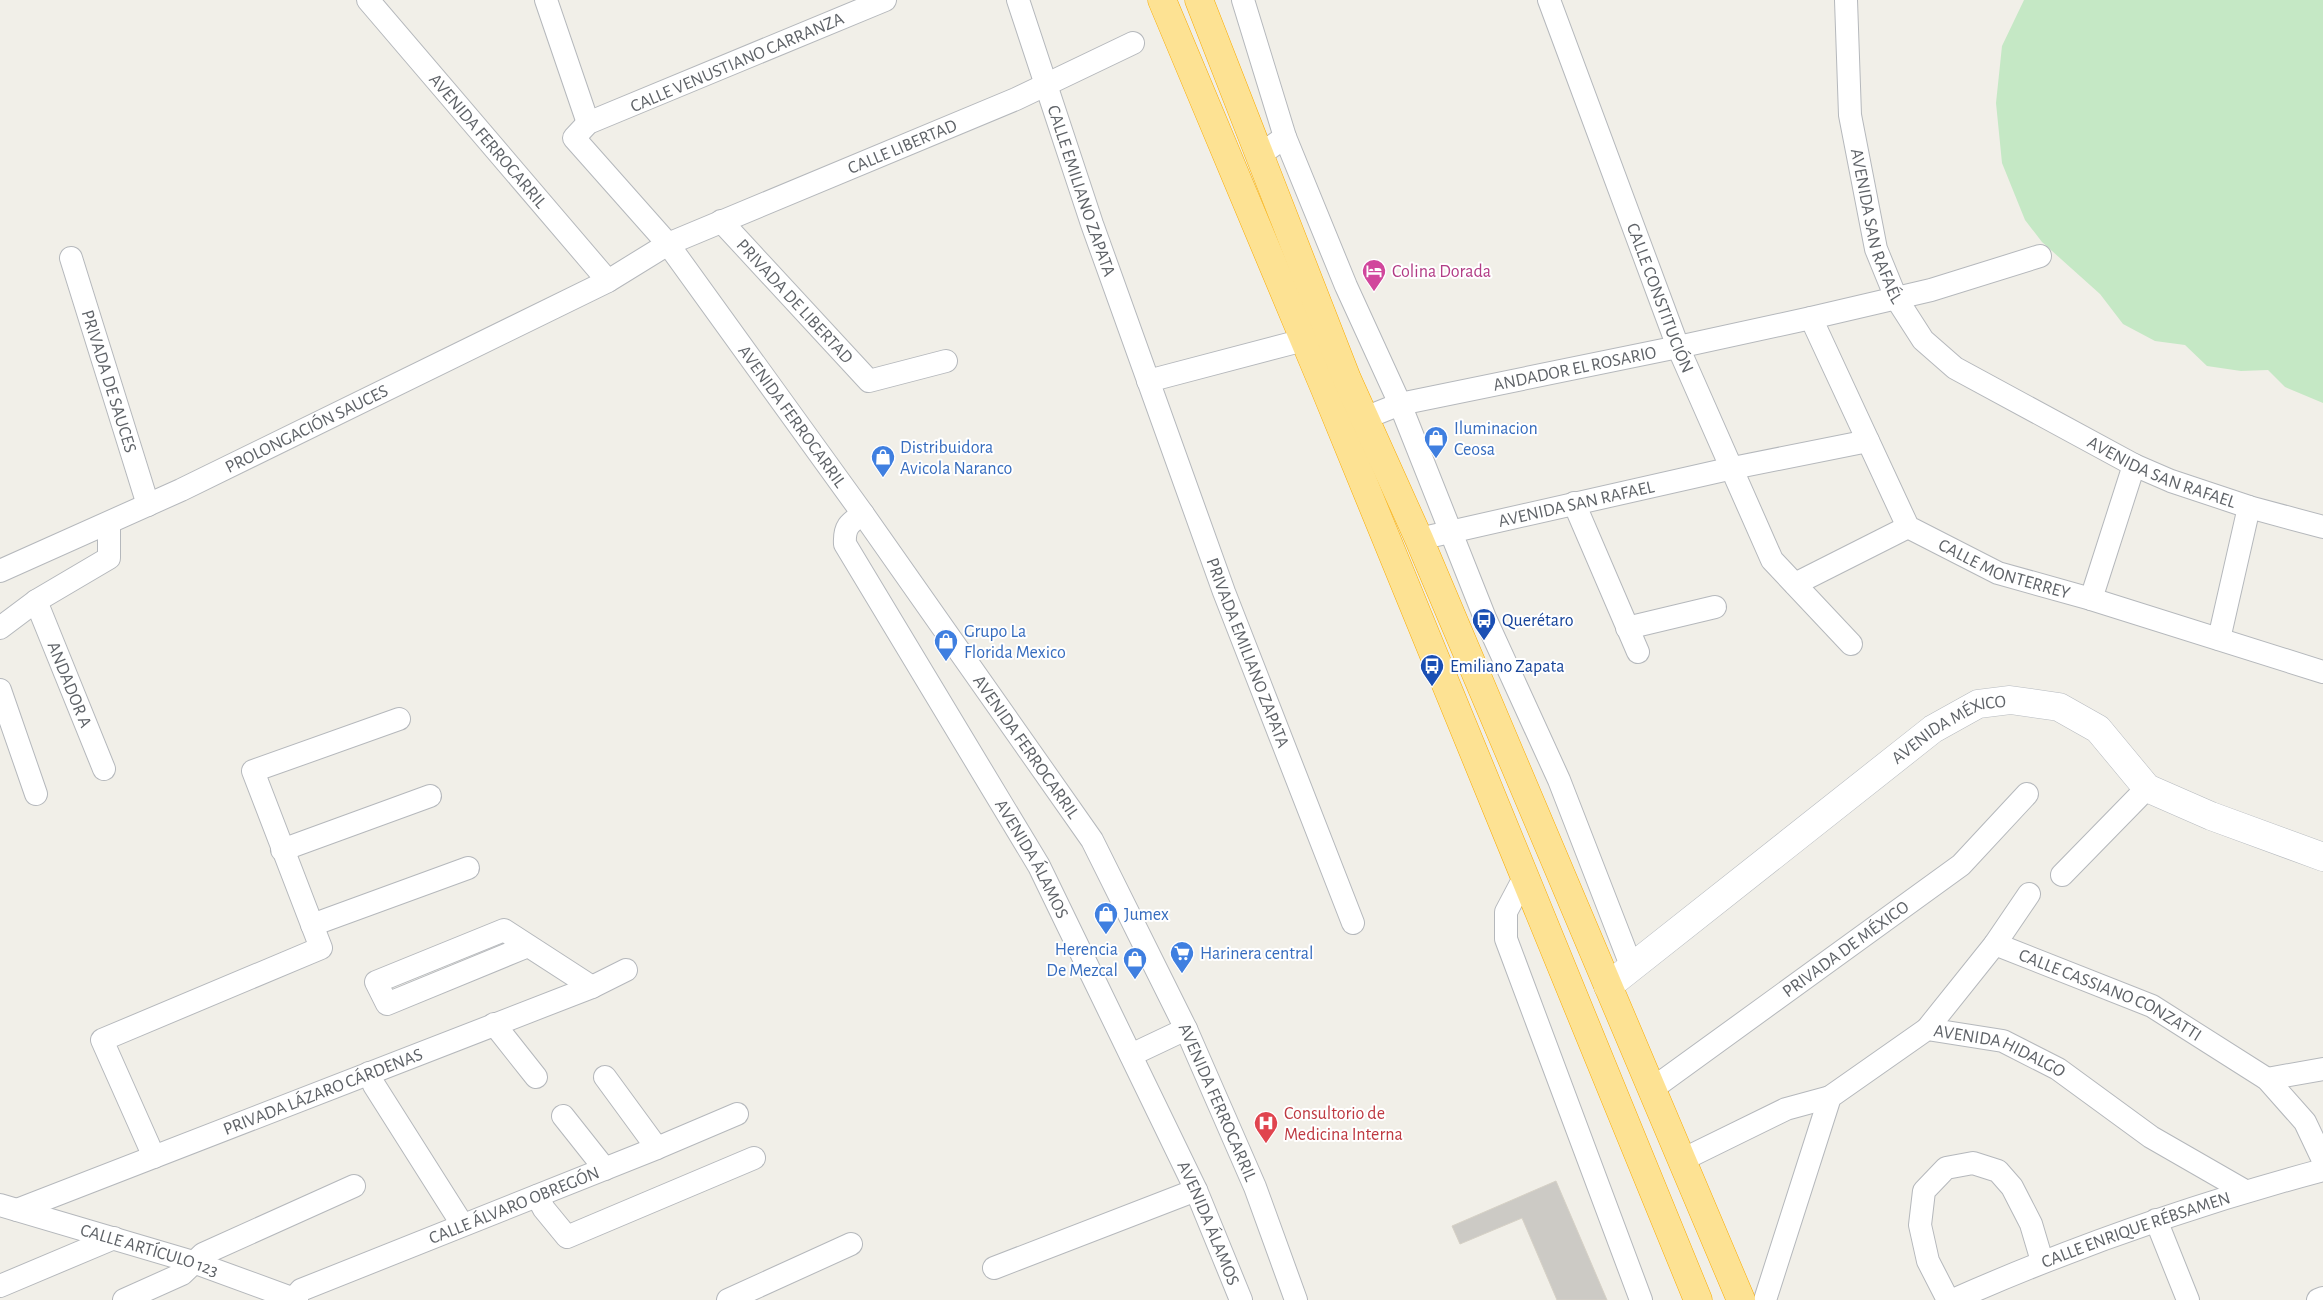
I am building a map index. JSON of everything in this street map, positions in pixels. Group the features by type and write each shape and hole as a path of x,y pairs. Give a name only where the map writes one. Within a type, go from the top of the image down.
{"highway":[{"path":"1162,0 1525,876 1698,1300"},
{"path":"1199,0 1347,379 1419,538 1740,1300"}],"street":[{"name":"AVENIDA FERROCARRIL","path":"368,0 608,281"},
{"path":"546,0 588,123"},
{"name":"CALLE VENUSTIANO CARRANZA","path":"588,123 885,0"},
{"name":"CALLE EMILIANO ZAPATA","path":"1018,0 1092,224 1148,381"},
{"path":"1242,0 1285,137 1346,286 1400,404 1484,618 1559,780 1632,968"},
{"name":"CALLE CONSTITUCIÓN","path":"1549,0 1678,348 1733,468 1772,560 1851,644"},
{"name":"AVENIDA SAN RAFAÉL","path":"1846,0 1850,115 1876,249 1896,298 1924,340 1955,368 2008,396"},
{"name":"CALLE LIBERTAD","path":"668,244 1046,84 1134,43"},
{"name":"AVENIDA FERROCARRIL","path":"588,123 574,138 668,244 863,514 1092,840 1186,1028 1254,1187 1296,1300"},
{"path":"1260,154 1285,137"},
{"name":"PRIVADA DE LIBERTAD","path":"721,221 870,381 946,361"},
{"name":"PROLONGACIÓN SAUCES","path":"0,571 148,505 608,281 668,244"},
{"name":"ANDADOR EL ROSARIO","path":"1365,418 1400,404 1678,348 1931,290 2040,256"},
{"name":"PRIVADA DE SAUCES","path":"71,258 148,505"},
{"path":"1795,584 1908,527 1811,318"},
{"path":"1148,381 1304,340"},
{"name":"PRIVADA EMILIANO ZAPATA","path":"1148,381 1224,592 1352,922"},
{"name":"AVENIDA SAN RAFAEL","path":"2008,396 2134,464 2171,481 2249,507 2323,527"},
{"path":"1733,468 1868,441"},
{"path":"2091,599 2134,464"},
{"name":"AVENIDA SAN RAFAEL","path":"1419,538 1733,468"},
{"path":"1574,503 1638,652"},
{"path":"2219,640 2249,507"},
{"name":"AVENIDA ÁLAMOS","path":"863,514 849,523 844,532 845,544 1039,866 1196,1190 1241,1300"},
{"path":"0,628 36,601 109,558 109,523"},
{"name":"CALLE MONTERREY","path":"1908,527 1998,573 2091,599 2323,672"},
{"name":"ANDADOR A","path":"36,601 104,769"},
{"path":"1627,628 1715,607"},
{"path":"0,690 36,794"},
{"name":"AVENIDA MÉXICO","path":"1608,986 1933,729 1978,704 2010,700 2059,707 2098,729 2147,788 2211,816 2323,857"},
{"path":"154,1157 102,1040 321,948 253,771 399,719"},
{"path":"2062,875 2147,788"},
{"name":"PRIVADA DE MÉXICO","path":"1652,1089 1962,865 2027,794"},
{"path":"282,850 430,796"},
{"path":"312,925 468,868"},
{"path":"1525,876 1506,912 1506,939 1640,1300"},
{"path":"1926,1029 1995,944 2029,894"},
{"path":"528,946 387,1004 376,982 504,930 592,987"},
{"name":"CALLE CASSIANO CONZATTI","path":"1995,944 2152,1006 2267,1079 2305,1122 2323,1160"},
{"name":"PRIVADA LÁZARO CÁRDENAS","path":"8,1207 154,1157 592,987 626,970"},
{"path":"494,1024 536,1077"},
{"path":"1131,1055 1186,1028"},
{"name":"AVENIDA HIDALGO","path":"1682,1160 1786,1108 1830,1096 1926,1029 2003,1040 2058,1069 2151,1137 2245,1191"},
{"path":"2267,1079 2323,1069"},
{"path":"369,1073 374,1085 462,1224"},
{"path":"605,1077 657,1148"},
{"path":"1765,1300 1830,1096"},
{"name":"CALLE ÁLVARO OBREGÓN","path":"296,1299 301,1290 462,1224 605,1169 737,1114"},
{"path":"563,1116 605,1169"},
{"path":"537,1196 544,1209 567,1237 754,1158"},
{"path":"1948,1300 1928,1261 1920,1225 1924,1191 1946,1168 1973,1163 1998,1171 2012,1187 2030,1224 2042,1261"},
{"name":"CALLE ENRIQUE RÉBSAMEN","path":"1953,1300 2000,1291 2042,1261 2156,1220 2245,1191 2323,1170"},
{"path":"124,1300 182,1274 203,1254 354,1186"},
{"path":"994,1268 1196,1190"},
{"name":"CALLE ARTÍCULO 123","path":"8,1207 193,1262 296,1299"},
{"path":"2156,1220 2188,1300"},
{"path":"0,1286 114,1238"},
{"path":"728,1300 851,1244"},
{"path":"2318,1300 2323,1298"}],"green space":[{"path":"2024,0 2323,0 2323,403 2285,387 2268,370 2241,371 2207,366 2185,345 2155,341 2123,324 2100,294 2042,242 2025,220 2002,163 1996,103 2002,46"}],"building":[{"path":"1556,1181 1607,1300 1557,1300 1522,1218 1460,1244 1452,1226"}],"place":[{"name":"Colina Dorada","path":"1374,292"},
{"name":"Iluminacion Ceosa","path":"1436,459"},
{"name":"Distribuidora Avicola Naranco","path":"883,478"},
{"name":"Querétaro","path":"1484,641"},
{"name":"Grupo La Florida Mexico","path":"946,662"},
{"name":"Emiliano Zapata","path":"1432,687"},
{"name":"Jumex","path":"1106,935"},
{"name":"Harinera central","path":"1182,974"},
{"name":"Herencia De Mezcal","path":"1135,980"},
{"name":"Consultorio de Medicina Interna","path":"1266,1144"}]}
